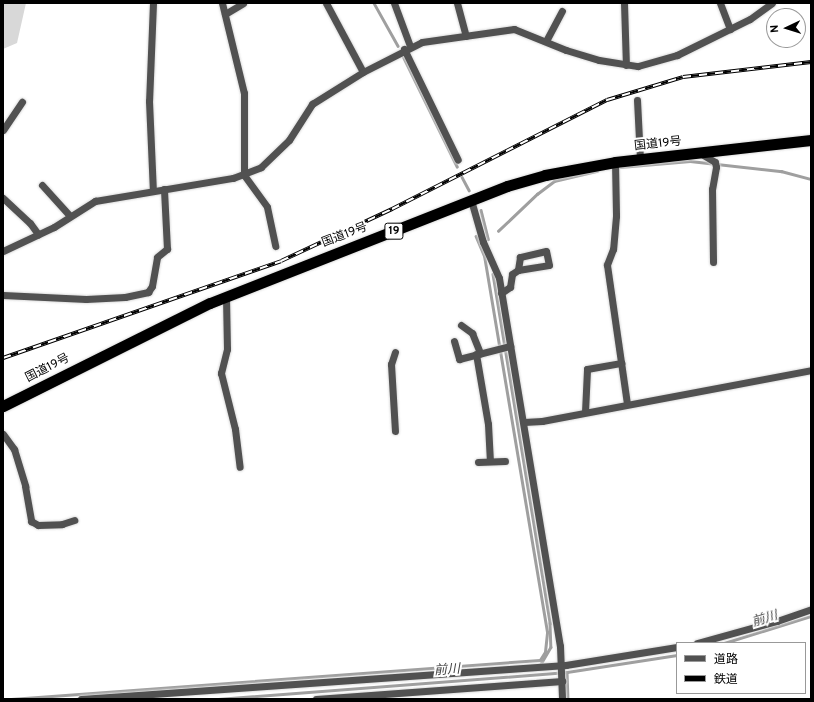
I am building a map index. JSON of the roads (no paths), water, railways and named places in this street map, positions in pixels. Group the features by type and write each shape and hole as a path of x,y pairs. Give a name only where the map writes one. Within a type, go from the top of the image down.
{"highway":[{"name":"国道19号","path":"3,406 183,316 226,297 471,200 545,174 615,162 811,140"}],"street":[{"path":"153,3 149,101 153,191"},
{"path":"222,3 244,93 244,175 267,207 275,246"},
{"path":"225,14 242,3"},
{"path":"326,3 363,72"},
{"path":"394,3 407,47 458,160"},
{"path":"457,3 466,36"},
{"path":"624,3 626,65"},
{"path":"720,3 730,29"},
{"path":"3,251 38,234 95,201 244,175 261,167 281,150 312,104 363,72 407,47 429,40 514,29 566,50 626,65 645,64 677,55 730,29 772,3"},
{"path":"546,41 562,11"},
{"path":"637,100 640,159"},
{"path":"3,130 22,102"},
{"path":"700,153 715,162 716,167 712,189 713,262"},
{"path":"615,162 616,216 612,249 607,265 627,404"},
{"path":"42,185 70,216"},
{"path":"3,295 86,299 125,298 148,292 152,286 157,257 167,249 164,189"},
{"path":"3,198 30,223 38,234"},
{"path":"471,200 483,242 499,278 524,422 561,667 562,699"},
{"path":"501,293 510,287 512,274 518,270"},
{"path":"226,297 227,349 220,370 235,429 240,467"},
{"path":"461,325 472,332 478,353 488,424 490,461"},
{"path":"454,341 459,359 496,348 510,346"},
{"path":"395,352 391,364 395,431"},
{"path":"585,412 587,369 621,363"},
{"path":"524,422 811,370"},
{"path":"3,434 14,448 25,486 31,521 38,525 62,524 74,520"},
{"path":"478,462 505,460"},
{"path":"701,642 777,621 811,609"},
{"path":"82,699 544,666 561,667 676,648"},
{"path":"316,699 562,679"}],"waterway":[{"path":"374,3 398,46"},
{"path":"403,56 457,166"},
{"path":"620,167 690,161 781,171 811,179"},
{"path":"498,231 537,194 554,181 597,171"},
{"path":"462,177 469,190"},
{"path":"481,210 488,239"},
{"path":"11,699 540,660 545,652 547,632 484,256 476,237"},
{"path":"493,274 550,623 551,647 540,666"},
{"name":"前川","path":"727,642 811,616"},
{"name":"前川","path":"218,699 567,672 676,655"},
{"path":"567,672 568,699"}],"railway":[{"path":"3,358 281,261 392,209 607,100 683,77 811,62"}]}
